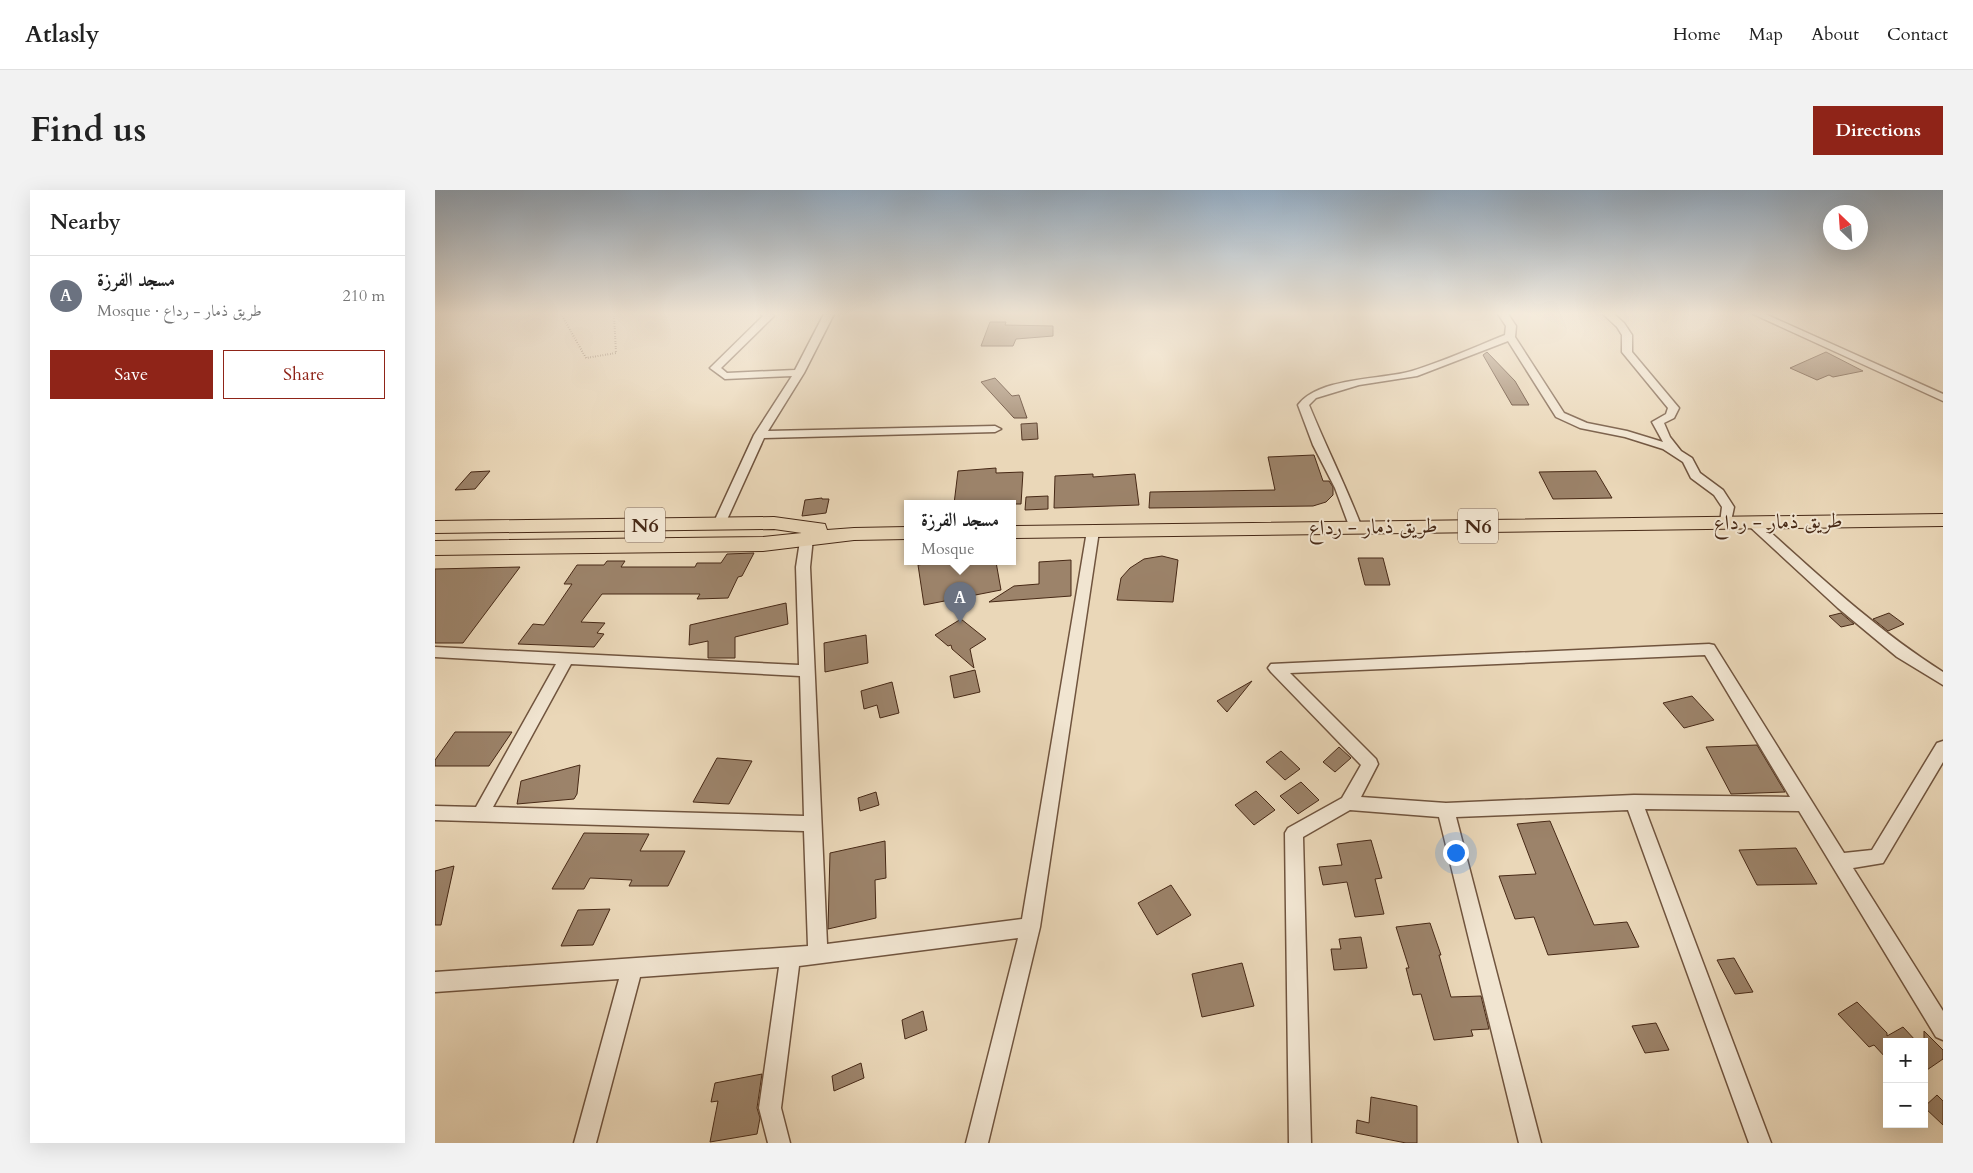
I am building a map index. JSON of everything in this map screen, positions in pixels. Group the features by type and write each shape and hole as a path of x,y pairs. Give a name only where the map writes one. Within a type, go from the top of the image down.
{"main road":[{"name":"طريق ذمار - رداع","path":"1016,532 1943,520"},
{"name":"N6","path":"435,527 774,523 806,534"},
{"name":"N6","path":"435,548 763,544 806,534 904,533"}],"street":[{"path":"725,358 715,368 725,376 799,373"},
{"path":"719,524 760,435 806,358"},
{"path":"1356,528 1341,488 1315,438 1303,405 1312,396 1358,382 1413,374 1454,358"},
{"path":"1522,358 1560,415 1584,426 1627,434 1667,447 1688,460 1695,475 1719,493 1729,507 1726,523"},
{"path":"1633,358 1675,408 1669,416 1658,422 1665,437 1677,453"},
{"path":"1856,358 1943,398"},
{"path":"760,435 995,429"},
{"path":"1753,523 1858,617 1902,653 1943,679"},
{"path":"977,1143 1030,928 1093,531"},
{"path":"806,534 803,567 818,955"},
{"path":"1300,1143 1294,833 1347,803 1370,764 1276,668 1709,649 1943,1030"},
{"path":"435,652 807,671"},
{"path":"480,815 566,659"},
{"path":"1839,862 1877,857 1943,748"},
{"path":"1347,803 1446,810 1634,802 1803,804"},
{"path":"1634,802 1760,1143"},
{"path":"1446,810 1531,1143"},
{"path":"435,813 813,824"},
{"path":"435,982 818,955 1030,928"},
{"path":"779,1143 770,1108 790,957"},
{"path":"585,1143 632,969"}],"building":[{"path":"1485,358 1493,358 1515,381 1529,405 1512,405"},
{"path":"1811,358 1839,358 1863,371 1833,377 1829,375 1817,380 1790,368"},
{"path":"995,378 1012,396 1019,395 1027,418 1014,418 981,382"},
{"path":"1037,423 1038,439 1022,440 1021,424"},
{"path":"1314,455 1323,481 1329,481 1333,487 1333,495 1326,502 1313,506 1149,508 1150,492 1275,490 1268,457"},
{"path":"996,468 996,473 1023,472 1021,504 1016,504 1016,500 954,500 958,471"},
{"path":"490,471 475,489 455,490 471,472"},
{"path":"1596,471 1612,498 1553,499 1539,472"},
{"path":"1093,474 1093,477 1135,474 1139,505 1054,508 1055,476"},
{"path":"1048,496 1048,509 1025,510 1026,497"},
{"path":"829,499 826,513 802,516 805,500"},
{"path":"754,553 742,576 738,577 728,598 697,599 700,594 602,594 581,622 605,623 597,633 604,634 594,647 518,644 533,624 544,625 572,584 564,584 577,565 604,565 607,561 625,561 621,567 695,567 697,563 721,563 727,554"},
{"path":"1162,556 1178,560 1173,602 1117,600 1121,578 1130,568 1144,559"},
{"path":"1358,558 1383,558 1390,585 1365,585"},
{"path":"1071,560 1071,596 989,602 1014,586 1039,584 1039,562"},
{"path":"918,565 997,565 1001,590 924,605"},
{"path":"520,567 463,643 435,643 435,569"},
{"path":"786,603 788,624 735,637 735,658 708,658 708,641 689,645 690,625"},
{"path":"1841,613 1854,624 1841,627 1829,616"},
{"path":"1889,613 1904,624 1888,631 1873,619"},
{"path":"961,619 986,639 970,649 974,668 952,649 951,645 948,646 935,635"},
{"path":"866,635 868,663 825,672 824,643"},
{"path":"975,670 980,692 954,698 950,676"},
{"path":"1252,681 1227,712 1217,701"},
{"path":"892,682 899,713 880,718 877,705 864,709 861,691"},
{"path":"1692,696 1714,720 1684,728 1663,703"},
{"path":"455,732 512,732 489,766 435,766 435,760"},
{"path":"1757,745 1785,792 1731,794 1706,747"},
{"path":"1339,747 1351,758 1335,772 1323,762"},
{"path":"1281,751 1300,769 1285,780 1266,762"},
{"path":"717,758 752,761 729,804 693,802"},
{"path":"580,765 577,794 574,799 517,804 521,781"},
{"path":"1301,782 1319,800 1298,814 1280,796"},
{"path":"1256,791 1275,810 1254,825 1235,805"},
{"path":"876,792 879,805 860,811 858,798"},
{"path":"1550,821 1594,925 1627,922 1639,947 1548,955 1534,917 1515,919 1499,876 1536,874 1517,824"},
{"path":"584,833 649,834 640,851 685,851 668,886 629,886 632,880 590,878 584,889 552,889"},
{"path":"1371,840 1382,878 1375,879 1384,914 1355,917 1347,882 1323,885 1319,867 1342,865 1337,844"},
{"path":"885,841 886,878 875,880 876,918 828,929 830,853"},
{"path":"1796,848 1817,884 1757,885 1739,850"},
{"path":"454,866 441,925 435,925 435,871"},
{"path":"1171,885 1191,915 1157,935 1138,903"},
{"path":"610,909 593,945 561,946 578,910"},
{"path":"1430,923 1441,955 1439,955 1451,997 1481,996 1489,1029 1471,1030 1473,1036 1434,1040 1421,994 1413,995 1406,968 1409,968 1396,927"},
{"path":"1361,937 1367,968 1334,970 1331,949 1341,949 1339,939"},
{"path":"1734,958 1753,992 1735,994 1717,960"},
{"path":"1242,963 1254,1006 1202,1017 1192,974"},
{"path":"1857,1002 1887,1033 1887,1036 1903,1027 1913,1038 1883,1038 1883,1055 1874,1045 1869,1047 1838,1014"},
{"path":"923,1011 927,1030 905,1039 902,1020"},
{"path":"1656,1023 1669,1050 1645,1053 1632,1026"},
{"path":"1924,1031 1943,1050 1943,1059 1928,1069 1928,1038 1924,1038"},
{"path":"861,1063 864,1078 834,1091 832,1076"},
{"path":"762,1074 757,1108 760,1118 757,1134 710,1142 718,1101 711,1102 715,1083"},
{"path":"1937,1095 1943,1101 1943,1125 1928,1111 1928,1103"},
{"path":"1371,1097 1417,1106 1417,1143 1406,1143 1356,1133 1357,1120 1369,1123"}],"place":[{"name":"مسجد الفرزة","path":"960,623"}]}
